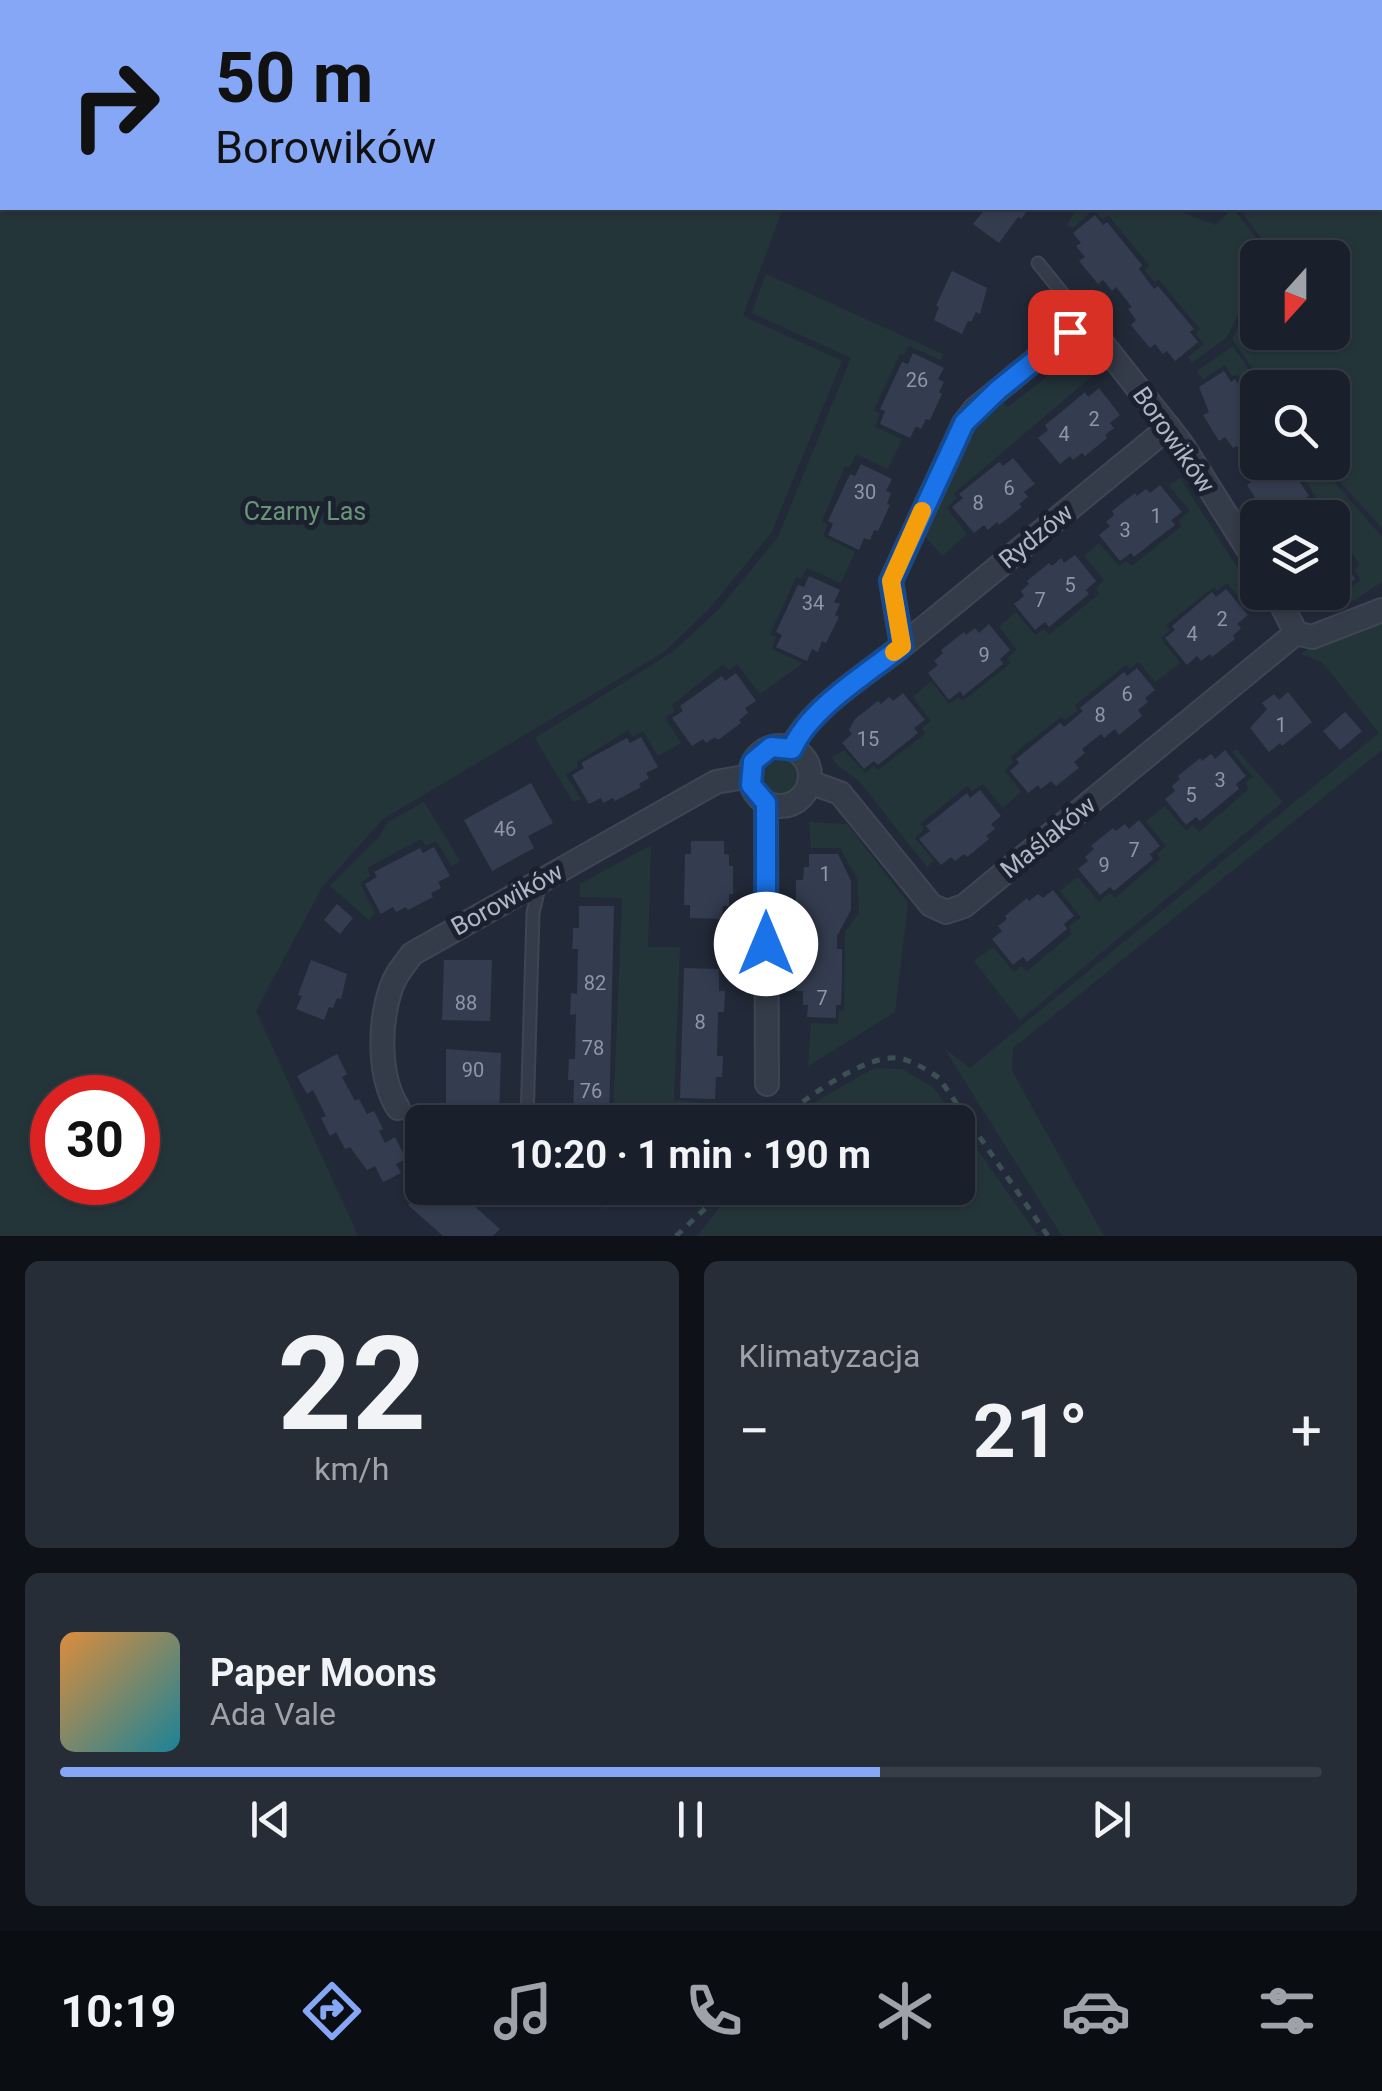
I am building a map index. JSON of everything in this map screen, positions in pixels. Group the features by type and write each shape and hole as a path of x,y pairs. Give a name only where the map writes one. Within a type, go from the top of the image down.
{"street":[{"name":"Borowików","path":"1084,320 1170,427 1240,537"},
{"path":"792,749 801,731 816,715 902,646 891,581 964,423 1084,320"},
{"name":"Rydzów","path":"902,646 1170,427"},
{"path":"1284,610 1296,634 1312,637 1382,610"},
{"name":"Maślaków","path":"809,782 840,794 931,904 946,912 964,906 1296,634"},
{"path":"782,746 792,749 803,756 809,767 809,782 799,799 789,805 766,803 756,795 750,776 753,762 761,753 782,746"},
{"name":"Borowików","path":"398,1108 389,1094 384,1061 388,1000 397,974 412,954 716,782 750,776"},
{"path":"766,803 767,1084"}],"lane":[{"name":"Borowików","path":"1038,263 1084,320"},
{"path":"528,1105 534,913 541,880"}],"path":[{"path":"802,1105 848,1072 894,1057 939,1078 958,1105"},
{"path":"975,1130 1048,1236"},
{"path":"676,1236 709,1205"}],"green space":[{"name":"Czarny Las","path":"0,210 782,210 743,316 842,361 771,533 709,609 664,652 383,819 322,887 256,1011 358,1236 0,1236"},
{"path":"1075,210 1093,210 1073,228 1067,226"},
{"path":"1093,210 1177,210 1215,225 1234,210 1257,240 1240,240 1240,311 1227,337 1192,363 1188,357 1204,344 1196,334 1200,329 1159,280 1154,282 1145,270 1149,265 1108,215 1103,219"},
{"name":"Czarny Las","path":"1240,210 1382,210 1382,528 1338,480 1350,480 1350,370 1253,370 1232,339 1240,323 1240,350 1350,350 1350,240 1262,240"},
{"path":"766,274 943,354 941,360 909,346 904,355 900,354 874,410 880,414 875,427 902,439 888,469 856,454 850,467 845,466 822,521 828,525 823,536 855,552 841,583 807,568 801,579 796,577 770,634 776,637 772,649 803,663 760,694 737,664 729,670 723,664 672,705 675,711 665,718 681,743 658,756 643,731 633,737 628,730 577,762 578,767 566,775 581,799 573,802 535,738 674,651 719,609 778,537 851,358 752,313"},
{"path":"1233,346 1249,370 1240,370 1240,378 1232,376 1225,365 1203,379 1197,371"},
{"path":"1080,351 1096,373 953,494 957,498 947,508 967,534 942,556 924,535 976,429 1003,402 1008,407"},
{"path":"1180,478 1240,572 1240,598 1227,583 1217,591 1214,587 1166,625 1170,630 1161,638 1180,663 1155,682 1139,662 1130,668 1126,665 1075,705 1077,711 1065,720 1061,717 1011,756 1013,763 1004,770 1021,792 1003,808 983,784 972,791 967,786 920,824 924,829 915,838 934,861 927,867 859,781 832,757 844,750 865,773 873,766 878,770 925,734 922,728 931,721 913,697 931,681 949,704 958,697 963,701 1011,663 1007,658 1017,650 999,626 1016,612 1035,635 1044,629 1049,635 1099,594 1096,589 1104,580 1084,556 1099,543 1119,566 1126,561 1132,566 1182,526 1178,521 1190,511 1169,486"},
{"path":"1305,480 1333,480 1350,500 1318,500"},
{"path":"1350,500 1382,537 1382,582 1350,603 1350,588 1361,580 1355,570 1360,565 1350,550"},
{"path":"1382,621 1382,750 1013,1048 1012,1071 1104,1236 1062,1236 944,1048 970,1068 1379,733 1322,662 1301,654"},
{"path":"1236,749 1283,802 1020,1020 974,961 993,947 1014,972 1021,966 1027,971 1072,934 1069,926 1081,918 1060,891 1078,877 1099,902 1109,893 1115,898 1160,859 1157,854 1166,846 1146,821 1165,806 1186,831 1193,825 1199,832 1249,789 1245,783 1253,777 1232,752"},
{"path":"779,755 794,761 800,776 794,791 779,797 764,791 758,776 764,761"},
{"path":"424,802 460,861 452,866 436,841 426,846 421,839 367,868 370,876 360,883 375,913 369,920 330,886 379,837 388,822"},
{"path":"809,822 847,824 908,903 895,1012 808,1066 811,1023 838,1024 839,1011 844,1010 845,932 859,913 857,878 840,848 811,848"},
{"path":"651,845 648,947 680,947 674,1100 713,1105 614,1105 622,898 579,897 580,884"},
{"path":"874,1068 902,1069 934,1088 946,1105 811,1105"},
{"path":"975,1146 1038,1236 697,1236 722,1205 975,1205"}],"building":[{"path":"984,210 1028,210 999,243 973,224"},
{"path":"1095,215 1103,225 1107,222 1142,265 1139,269 1154,289 1158,286 1194,329 1190,332 1198,342 1175,361 1155,344 1150,348 1131,325 1136,320 1128,309 1132,307 1116,287 1112,291 1103,280 1098,284 1079,261 1085,257 1076,246 1081,243 1073,233"},
{"path":"952,271 987,288 980,314 976,312 962,334 934,320"},
{"path":"913,353 944,368 938,379 944,382 930,420 926,419 921,429 916,426 910,438 880,424 885,411 880,409 902,362 908,364"},
{"path":"1224,371 1231,382 1235,379 1240,387 1240,451 1225,437 1219,441 1203,415 1209,412 1199,387"},
{"path":"1099,388 1120,415 1110,423 1114,428 1085,456 1082,453 1073,460 1070,456 1060,464 1038,438 1048,430 1045,425 1085,392 1088,397"},
{"path":"1013,458 1035,484 1024,492 1028,497 1019,504 1022,507 999,525 997,522 988,530 984,525 974,533 952,507 963,498 959,494 999,462 1003,466"},
{"path":"861,464 892,479 886,491 891,493 887,504 890,505 878,531 874,530 870,540 864,538 859,550 828,535 833,524 828,521 850,474 855,476"},
{"path":"1299,480 1309,496 1305,500 1257,500 1247,485 1253,481"},
{"path":"1160,485 1182,512 1171,520 1175,525 1134,557 1131,553 1120,561 1099,535 1110,526 1106,522 1114,515 1112,511 1135,493 1137,496 1146,489 1150,493"},
{"path":"1075,555 1096,581 1086,590 1089,594 1049,627 1045,622 1035,630 1014,604 1024,596 1021,591 1029,584 1027,581 1049,563 1052,566 1061,558 1064,563"},
{"path":"809,576 840,590 834,602 840,604 835,615 839,617 826,643 822,641 818,652 812,649 807,661 776,647 782,635 776,632 798,585 804,587"},
{"path":"1226,589 1248,615 1237,624 1241,628 1233,636 1235,639 1212,657 1210,654 1201,661 1197,656 1187,665 1165,638 1175,630 1172,626 1212,592 1216,597"},
{"path":"989,624 1010,650 1000,659 1003,664 963,696 960,691 949,700 928,673 938,665 934,661 943,653 941,650 964,632 966,635 975,628 979,633"},
{"path":"1137,668 1155,690 1138,710 1142,716 1119,735 1115,729 1104,738 1101,734 1082,749 1085,753 1074,762 1079,768 1056,786 1051,781 1028,793 1010,771 1019,763 1016,759 1060,723 1064,727 1083,711 1080,708 1124,672 1127,676"},
{"path":"736,673 756,701 745,708 748,713 739,720 741,723 718,740 715,737 706,743 703,739 692,746 672,718 683,711 680,706 722,676 725,681"},
{"path":"1288,692 1312,722 1269,752 1250,728 1267,709 1262,703 1274,694 1279,700"},
{"path":"903,693 925,720 914,728 918,733 878,765 874,761 864,769 842,743 852,734 849,730 855,719 878,701 881,704 889,697 893,701"},
{"path":"1345,712 1362,731 1340,750 1323,731"},
{"path":"641,737 658,767 646,773 649,778 639,784 641,787 615,801 613,798 603,803 601,798 589,804 572,775 584,768 581,763 627,738 630,743"},
{"path":"1225,750 1246,776 1236,784 1239,789 1200,821 1196,817 1186,825 1165,799 1175,791 1172,786 1180,779 1178,776 1200,758 1202,761 1211,754 1215,759"},
{"path":"531,783 553,823 528,836 534,848 492,871 464,820"},
{"path":"980,790 1001,816 991,824 995,829 967,857 964,854 955,861 951,857 941,865 919,839 930,831 926,826 967,793 970,798"},
{"path":"1139,820 1160,846 1150,854 1153,859 1114,891 1110,887 1100,895 1078,869 1088,861 1085,857 1094,849 1091,846 1113,828 1116,831 1125,824 1129,829"},
{"path":"691,841 724,841 724,854 729,855 729,866 733,866 733,894 729,894 729,906 723,906 722,919 690,918 690,905 684,905 685,854 691,854"},
{"path":"434,847 450,876 438,882 441,888 431,893 433,897 408,910 406,907 396,912 393,907 381,914 365,884 377,877 374,872 420,848 423,853"},
{"path":"809,854 838,854 851,881 851,910 837,936 837,949 842,949 842,977 841,1005 836,1005 836,1018 807,1017 803,991 796,991 795,962 803,962 809,936 802,910 796,909 796,880 803,880"},
{"path":"1053,890 1074,916 1064,924 1067,929 1027,962 1023,957 1013,965 992,939 1002,931 998,926 1027,898 1029,901 1038,894 1043,898"},
{"path":"337,904 353,918 340,934 324,920"},
{"path":"579,906 614,906 609,1105 573,1105 574,1080 568,1080 569,1059 575,1059 576,1014 570,1015 571,993 577,994 578,949 572,949 573,928 579,928"},
{"path":"311,960 347,974 341,999 337,998 333,1008 329,1007 324,1020 296,1009"},
{"path":"444,960 492,960 490,1021 442,1020"},
{"path":"684,968 719,969 719,991 725,991 724,1012 718,1012 717,1056 723,1056 722,1077 716,1077 715,1099 680,1098"},
{"path":"446,1049 501,1053 499,1105 446,1105"},
{"path":"337,1054 347,1074 342,1077 355,1101 359,1099 367,1114 374,1111 385,1143 395,1137 405,1157 396,1164 401,1173 383,1182 375,1166 367,1170 350,1147 345,1149 336,1132 330,1136 321,1118 326,1116 313,1090 307,1094 297,1076"},
{"path":"408,1205 473,1205 500,1229 493,1236 443,1236"}],"slow traffic":[{"path":"894,652 902,646 891,581 922,511"}],"route":[{"path":"766,944 766,803 751,785 753,762 771,747 792,749 801,731 816,715 902,646 891,581 964,423 1070,332"}]}
